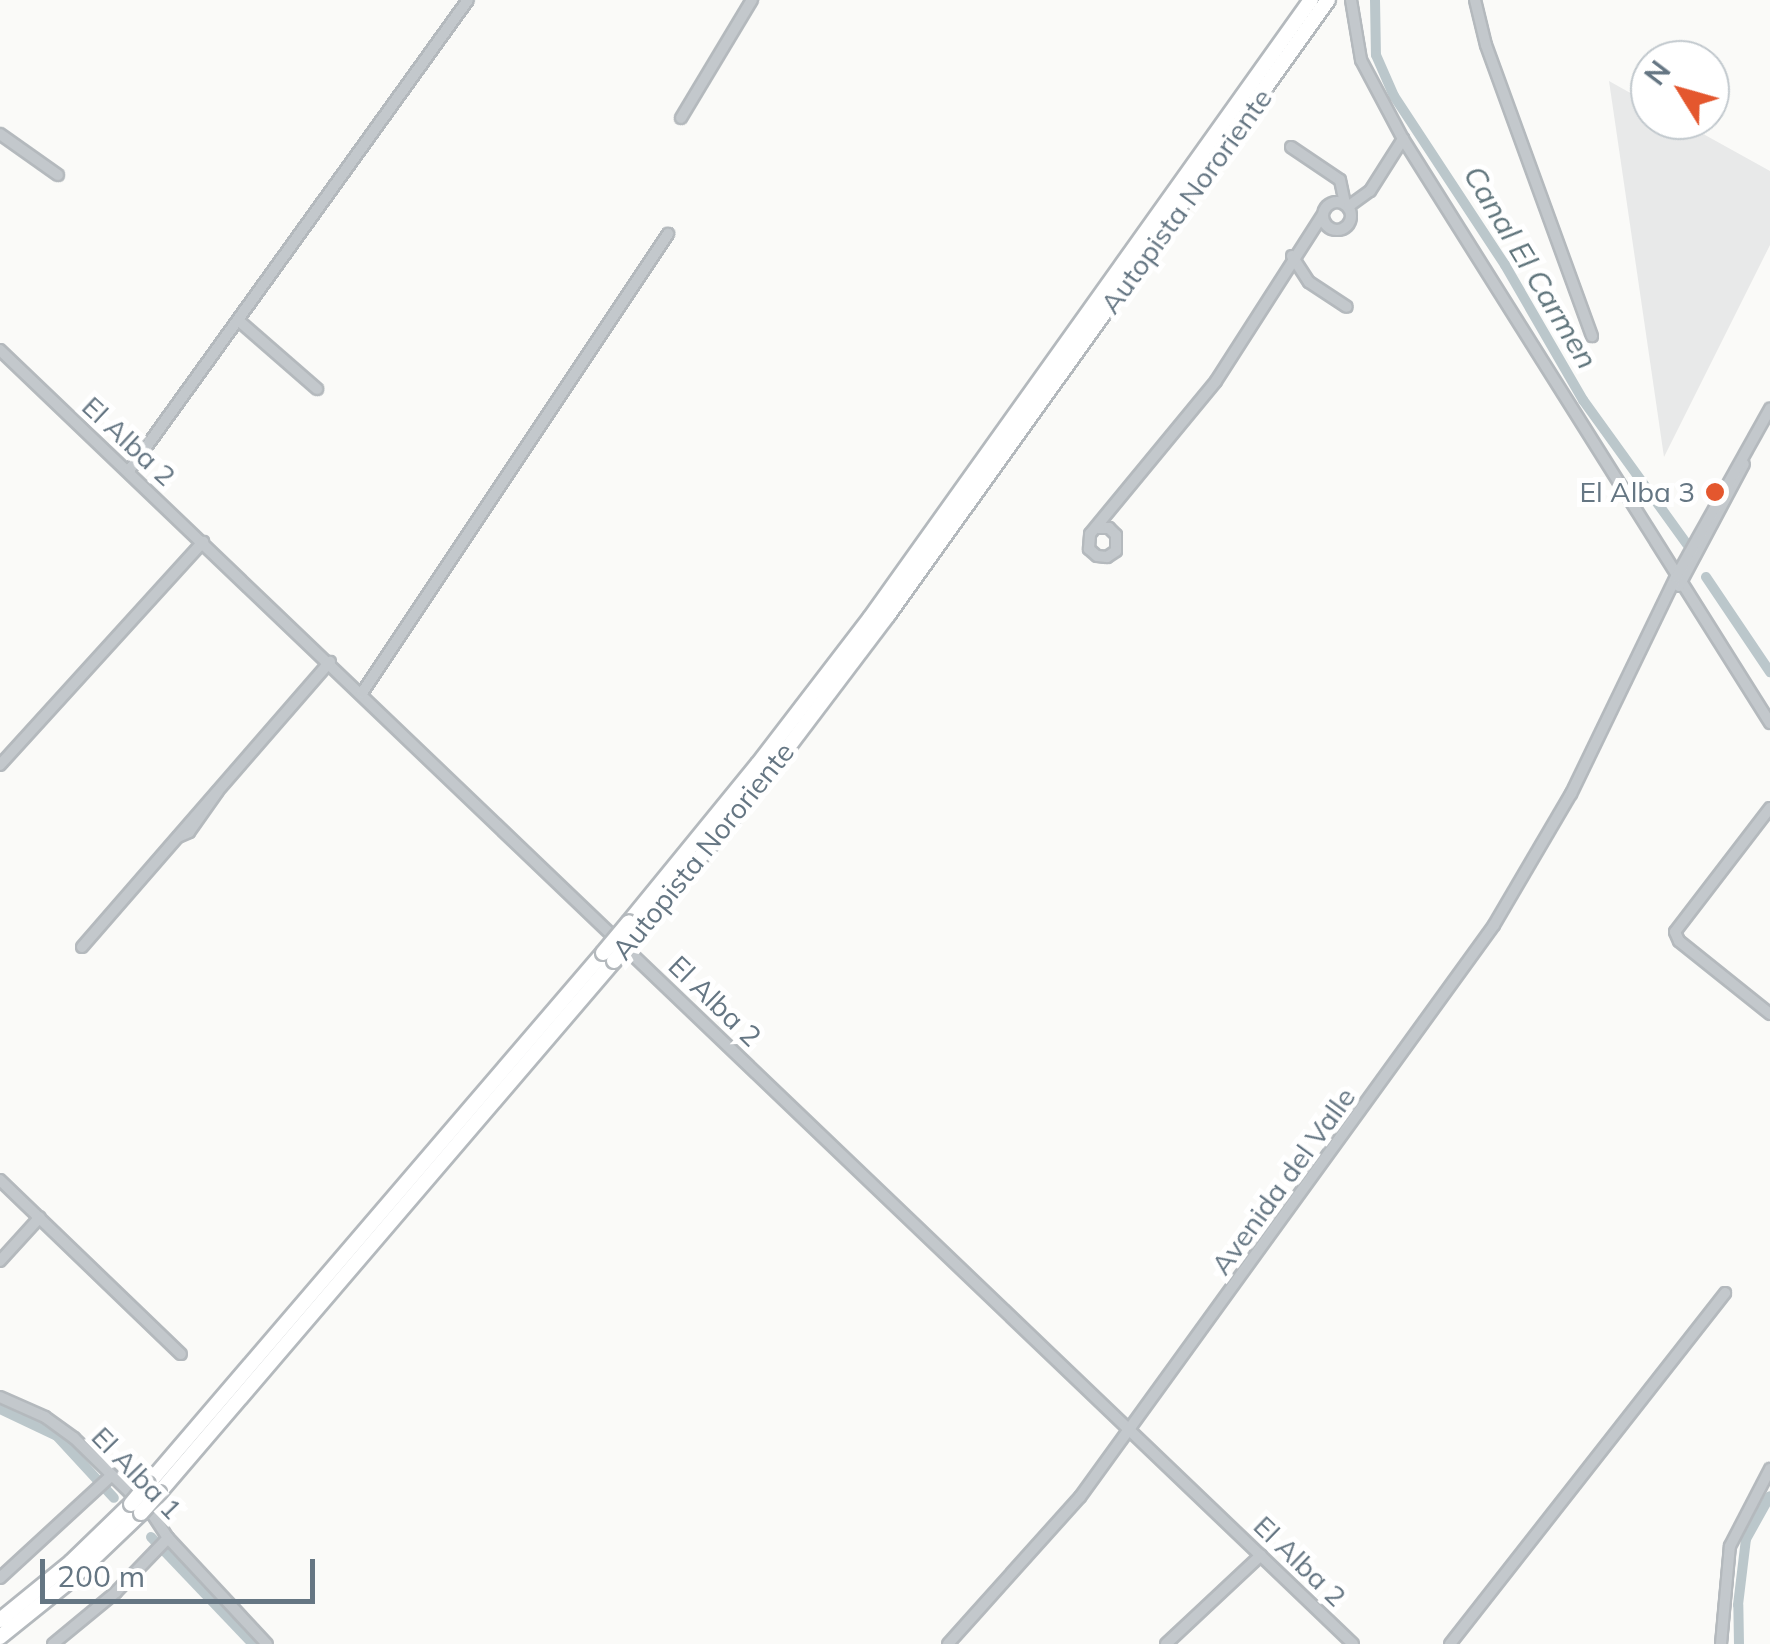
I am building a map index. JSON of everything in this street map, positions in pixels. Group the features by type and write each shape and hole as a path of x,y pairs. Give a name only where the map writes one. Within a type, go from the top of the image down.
{"highway":[{"name":"Autopista Nororiente","path":"634,927 870,618 1311,0"},
{"name":"Autopista Nororiente","path":"0,1636 71,1580 154,1489 608,957 755,792 878,629 1328,0"},
{"name":"Autopista Nororiente","path":"0,1620 136,1509"}],"street":[{"path":"129,472 468,0"},
{"path":"681,118 752,0"},
{"path":"1351,0 1361,60 1402,139 1770,723"},
{"path":"1475,0 1486,45 1592,336"},
{"path":"0,134 58,175"},
{"path":"1098,528 1216,381 1292,256 1329,206 1347,205 1370,191 1402,139"},
{"path":"1291,147 1340,180 1352,215 1344,228 1330,228 1322,216"},
{"path":"362,694 668,234"},
{"path":"1292,256 1309,282 1347,307"},
{"path":"238,320 317,389"},
{"name":"El Alba 2","path":"0,350 1353,1644"},
{"name":"Avenida del Valle","path":"948,1644 1030,1558 1131,1429 1494,925 1553,826 1770,409"},
{"path":"0,764 203,542"},
{"path":"82,947 178,837 183,826 330,662"},
{"path":"1770,808 1675,932 1679,941 1770,1014"},
{"path":"0,1180 180,1354"},
{"path":"0,1261 40,1217"},
{"path":"1450,1644 1725,1293"},
{"name":"El Alba 1","path":"0,1397 55,1423 109,1478 154,1515 164,1542 267,1644"},
{"path":"1721,1644 1730,1546 1770,1469"},
{"path":"0,1578 109,1478"},
{"path":"53,1644 116,1592 164,1542"},
{"path":"1166,1644 1260,1554"}],"shaded area":[{"path":"1609,81 1630,93 1630,140 1714,140 1770,171 1770,245 1664,457"}],"waterway":[{"name":"Canal El Carmen","path":"1375,0 1376,55 1394,96 1505,265 1583,400 1687,544"},
{"name":"Canal El Carmen","path":"1706,577 1770,672"},
{"path":"0,1409 57,1436 114,1498"},
{"name":"Canal El Carmen","path":"1739,1644 1738,1605 1746,1539 1770,1496"},
{"path":"151,1537 253,1644"}],"place":[{"name":"El Alba 3","path":"1715,492"}]}
